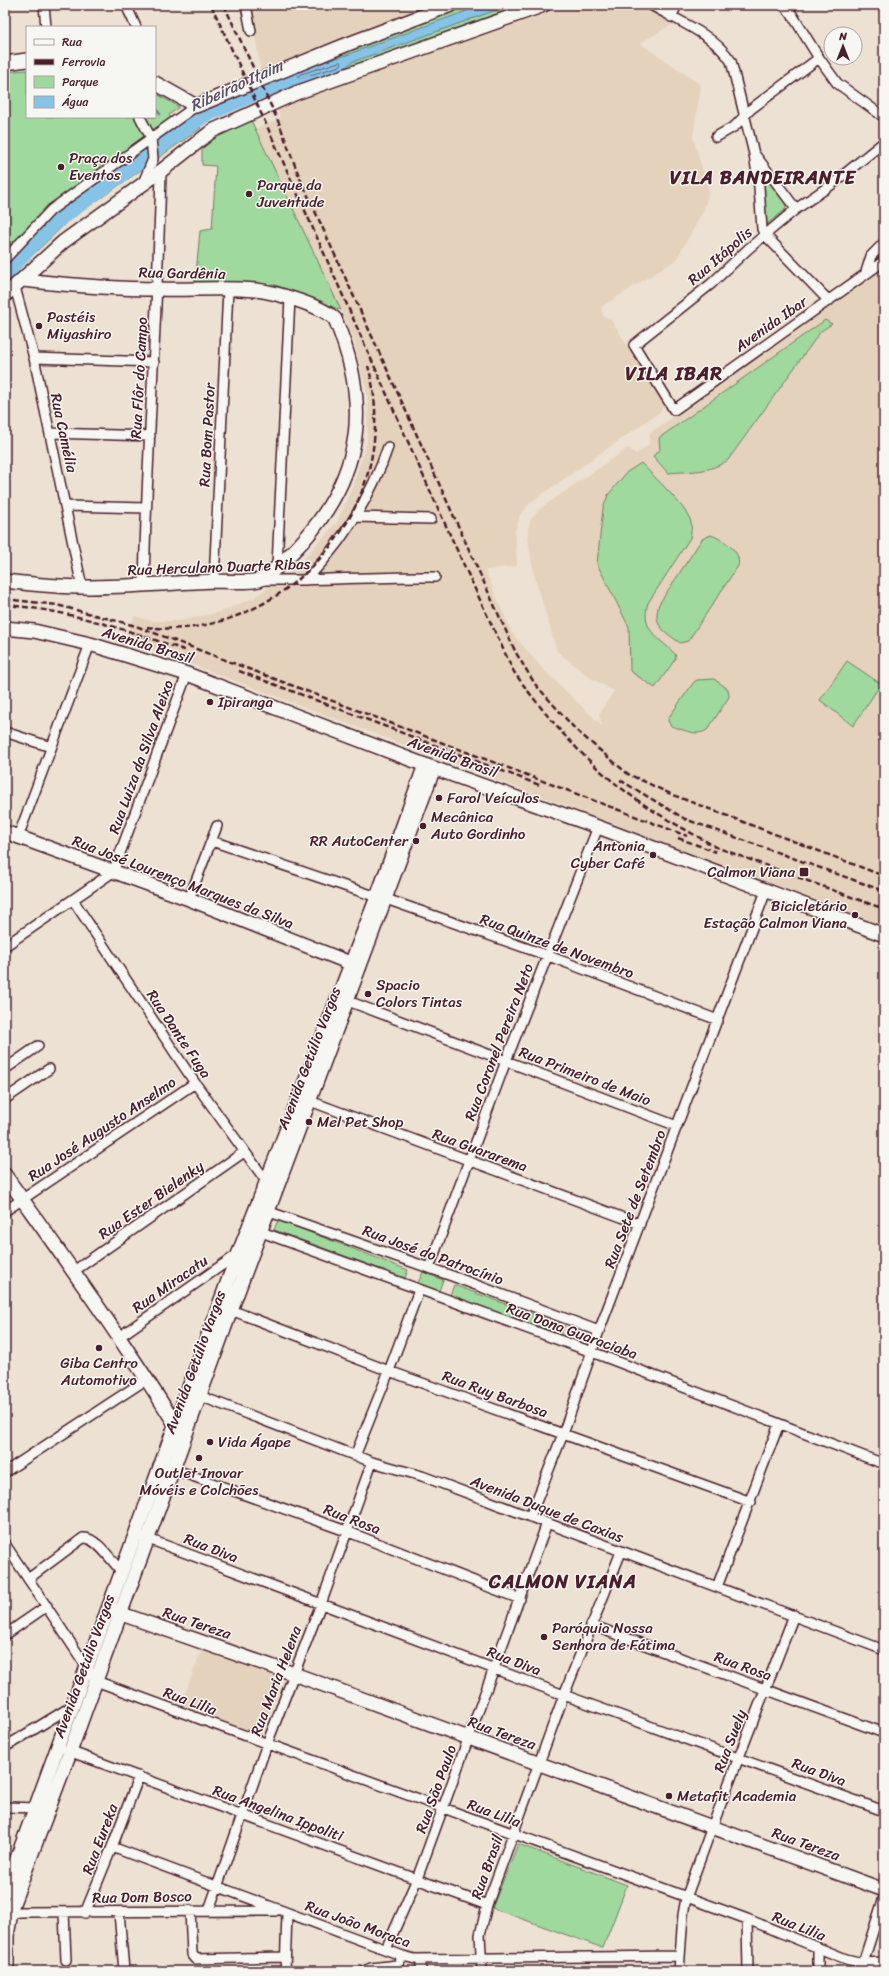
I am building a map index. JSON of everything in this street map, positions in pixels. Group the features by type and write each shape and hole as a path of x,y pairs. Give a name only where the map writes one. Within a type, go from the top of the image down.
{"main road":[{"path":"156,81 196,106 348,44 452,5"},
{"path":"14,287 63,242 161,171 212,131 267,104 544,5"},
{"path":"5,63 26,60"},
{"name":"Rua Gardênia","path":"14,287 68,285 157,289 255,290 290,298 329,312 335,319 352,369 356,392 354,439 347,468 334,497 319,523 298,547 277,566"},
{"path":"258,580 277,566"},
{"name":"Rua Herculano Duarte Ribas","path":"5,582 82,587 258,580"},
{"name":"Avenida Brasil","path":"5,628 34,631 90,644 187,674 430,767 598,827 884,935"},
{"name":"Avenida Getúlio Vargas","path":"65,1749 74,1704 108,1609 122,1572 142,1537 173,1469 231,1310 348,1001 382,898 430,767"},
{"name":"Rua José Lourenço Marques da Silva","path":"5,832 189,900 350,963"},
{"name":"Avenida Getúlio Vargas","path":"8,1971 7,1914 42,1809 65,1749 96,1681 121,1614 175,1424 238,1254 350,963 382,898"},
{"path":"348,1001 348,995 355,972 354,966 350,963"},
{"path":"5,1175 74,1271 147,1379 175,1424"},
{"path":"160,1399 169,1401 184,1400"},
{"name":"Rua Tereza","path":"108,1609 294,1674 884,1890"},
{"name":"Avenida Getúlio Vargas","path":"5,1891 42,1809"}],"street":[{"path":"44,5 46,26"},
{"path":"126,5 136,26"},
{"path":"246,5 251,31"},
{"path":"651,5 714,42 731,61 754,154 759,187 761,224 765,235 829,301"},
{"path":"671,17 678,5"},
{"path":"783,5 838,83 884,117"},
{"path":"716,137 735,126 760,102 819,58"},
{"path":"5,259 51,210 151,142 196,106"},
{"path":"140,118 151,142 153,159 142,184"},
{"name":"Rua Itápolis","path":"674,410 634,345 711,284 796,209 831,185 884,142"},
{"path":"754,154 796,209"},
{"name":"Rua Flôr do Campo","path":"144,585 161,171"},
{"path":"865,275 871,256 884,243"},
{"name":"Avenida Ibar","path":"674,410 884,261"},
{"name":"Rua Camélia","path":"14,287 34,358 82,587"},
{"name":"Rua Bom Pastor","path":"214,581 228,290"},
{"path":"277,566 290,298"},
{"path":"34,358 154,362"},
{"path":"50,433 150,436"},
{"path":"306,580 324,561 356,517 373,485 388,447"},
{"path":"66,506 146,508"},
{"path":"356,517 431,519"},
{"name":"Rua Herculano Duarte Ribas","path":"258,580 306,580 385,576 435,577"},
{"path":"18,837 90,644"},
{"name":"Rua Luiza da Silva Aleixo","path":"113,872 187,674"},
{"path":"5,732 51,747"},
{"path":"189,900 217,826"},
{"name":"Rua Coronel Pereira Neto","path":"429,1268 546,955 598,827"},
{"name":"Rua Quinze de Novembro","path":"212,841 546,955 718,1020"},
{"path":"5,946 113,872"},
{"name":"Rua Sete de Setembro","path":"530,1517 563,1434 599,1331 766,891"},
{"name":"Rua Dante Fuga","path":"72,900 195,1083 266,1182 277,1191"},
{"name":"Rua Primeiro de Maio","path":"348,1001 677,1126"},
{"path":"5,1069 38,1046"},
{"path":"5,1099 49,1069"},
{"name":"Rua José Augusto Anselmo","path":"5,1211 195,1083"},
{"name":"Rua Guararema","path":"310,1101 640,1224"},
{"name":"Rua Ester Bielenky","path":"74,1271 244,1152"},
{"name":"Rua José do Patrocínio","path":"256,1207 429,1268 599,1331"},
{"name":"Rua Dona Guaraciaba","path":"249,1228 592,1352 884,1464"},
{"name":"Rua Miracatu","path":"119,1337 238,1254"},
{"path":"356,1456 419,1290"},
{"name":"Rua Ruy Barbosa","path":"231,1310 389,1371 751,1502"},
{"path":"5,1472 147,1379"},
{"path":"184,1400 200,1396"},
{"name":"Avenida Duque de Caxias","path":"200,1396 372,1462 422,1476 884,1650"},
{"path":"718,1587 779,1424"},
{"name":"Rua Maria Helena","path":"209,1910 267,1744 321,1604 372,1462"},
{"name":"Rua Rosa","path":"173,1469 346,1531 520,1599"},
{"name":"Rua São Paulo","path":"386,1949 417,1879 470,1738 547,1523"},
{"path":"28,1579 83,1538 88,1537 94,1540 122,1572"},
{"name":"Rua Diva","path":"142,1537 564,1695 884,1812"},
{"path":"5,1544 96,1681"},
{"name":"Rua Brasil","path":"482,1971 480,1935 488,1904 564,1695 621,1552"},
{"path":"5,1635 47,1606"},
{"name":"Rua Suely","path":"678,1971 686,1898 738,1758 794,1615"},
{"name":"Rua Rosa","path":"591,1625 884,1733"},
{"name":"Rua Lilia","path":"96,1681 747,1920 846,1960 863,1963 884,1962"},
{"path":"5,1747 74,1704"},
{"name":"Rua Angelina Ippoliti","path":"65,1749 488,1904"},
{"name":"Rua Eureka","path":"85,1913 139,1776"},
{"path":"5,1806 42,1809"},
{"name":"Rua João Moraca","path":"112,1847 403,1956 421,1959 482,1957 679,1956"},
{"path":"863,1963 884,1897"},
{"path":"190,1910 192,1954 196,1960 285,1957"},
{"name":"Rua Dom Bosco","path":"7,1914 190,1910 284,1912"},
{"path":"64,1912 66,1960"},
{"path":"119,1912 124,1971"},
{"path":"284,1912 285,1971"},
{"path":"747,1920 748,1971"},
{"path":"818,1949 818,1971"},
{"path":"364,1971 371,1968 397,1965 403,1956"},
{"path":"421,1959 421,1971"}],"shaded area":[{"path":"250,5 438,5 261,72"},
{"path":"572,5 641,5 673,24 640,43 701,85 693,137 709,192 704,210 676,260 601,307 603,316 611,320 664,402 661,411 531,502 520,515 515,531 517,566 485,570 512,633 541,667 602,726 599,714 614,691 589,677 557,651 534,575 529,546 528,529 531,519 541,508 628,448 636,454 649,444 650,433 884,267 884,926 124,639 135,616 152,621 180,621 220,612 254,598 299,564 337,522 353,485 367,442 368,398 353,336 255,129 281,119 276,107 285,102"},
{"path":"202,1649 276,1674 281,1681 262,1732 254,1734 180,1706"}],"green space":[{"path":"468,5 483,5 344,56 310,66 347,50"},
{"path":"510,5 524,5 343,70 352,62"},
{"name":"Praça dos Eventos","path":"26,70 26,118 156,118 156,94 179,107 169,115 177,126 56,209 5,262 5,72"},
{"name":"Parque da Juventude","path":"250,118 341,310 275,285 195,284 200,231 212,229 216,166 202,165 202,143"},
{"path":"199,125 201,128 68,221 5,282 5,277 61,221"},
{"path":"766,182 770,183 786,205 785,210 766,225 763,185"},
{"path":"825,320 832,324 821,331 728,460 707,469 668,473 653,456 660,450 659,438"},
{"path":"641,463 683,508 691,522 690,538 648,603 646,613 652,633 675,654 676,658 655,688 630,671 629,627 597,564 603,508 608,495 627,472"},
{"path":"711,535 726,543 735,551 739,561 738,566 688,641 680,643 664,631 658,623 657,612 659,604 702,539"},
{"path":"847,661 881,684 853,726 820,700"},
{"path":"714,679 728,689 729,697 708,729 704,732 695,733 671,726 668,721 669,717 694,682 697,680"},
{"path":"278,1220 408,1270 405,1278 274,1230"},
{"path":"423,1272 443,1280 439,1291 418,1283"},
{"path":"454,1285 565,1326 560,1335 450,1295"},
{"path":"518,1844 627,1885 603,1948 492,1908"}],"water":[{"path":"483,5 510,5 352,62 343,70 270,93 266,83 310,66 344,56"}],"waterway":[{"name":"Ribeirão Itaim","path":"5,274 42,235 62,217 205,115 288,80"},
{"path":"156,109 160,114"}],"railway":[{"path":"211,5 250,88 437,506 514,672 539,706 567,738 612,781 650,809 718,848"},
{"path":"224,5 279,123 299,176 516,653 535,684 576,730 628,774 673,795 884,876"},
{"path":"147,627 179,628 211,624 241,614 270,599 297,581 320,558 340,533 356,505 368,472 372,455 375,419 372,383 368,366"},
{"path":"5,599 57,605 136,626 687,836"},
{"path":"5,605 52,611 75,616 187,651"},
{"path":"239,671 542,786"},
{"path":"620,780 685,819 884,891"},
{"path":"678,838 716,852"},
{"path":"713,846 884,909"}],"place":[{"name":"Praça dos Eventos","path":"61,167"},
{"name":"Parque da Juventude","path":"249,194"},
{"name":"Pastéis Miyashiro","path":"39,326"},
{"name":"Ipiranga","path":"210,702"},
{"name":"Farol Veículos","path":"439,798"},
{"name":"Mecânica Auto Gordinho","path":"423,826"},
{"name":"RR AutoCenter","path":"416,841"},
{"name":"Antonia Cyber Café","path":"653,855"},
{"name":"Calmon Viana","path":"804,872"},
{"name":"Bicicletário Estação Calmon Viana","path":"855,915"},
{"name":"Spacio Colors Tintas","path":"368,994"},
{"name":"Mel Pet Shop","path":"309,1122"},
{"name":"Giba Centro Automotivo","path":"99,1348"},
{"name":"Vida Ágape","path":"210,1442"},
{"name":"Outlet Inovar Móvéis e Colchões","path":"199,1458"},
{"name":"Paróquia Nossa Senhora de Fátima","path":"544,1637"},
{"name":"Metafit Academia","path":"669,1796"}],"district":[{"name":"VILA BANDEIRANTE","path":"763,177"},
{"name":"VILA IBAR","path":"674,373"},
{"name":"CALMON VIANA","path":"563,1581"}]}
